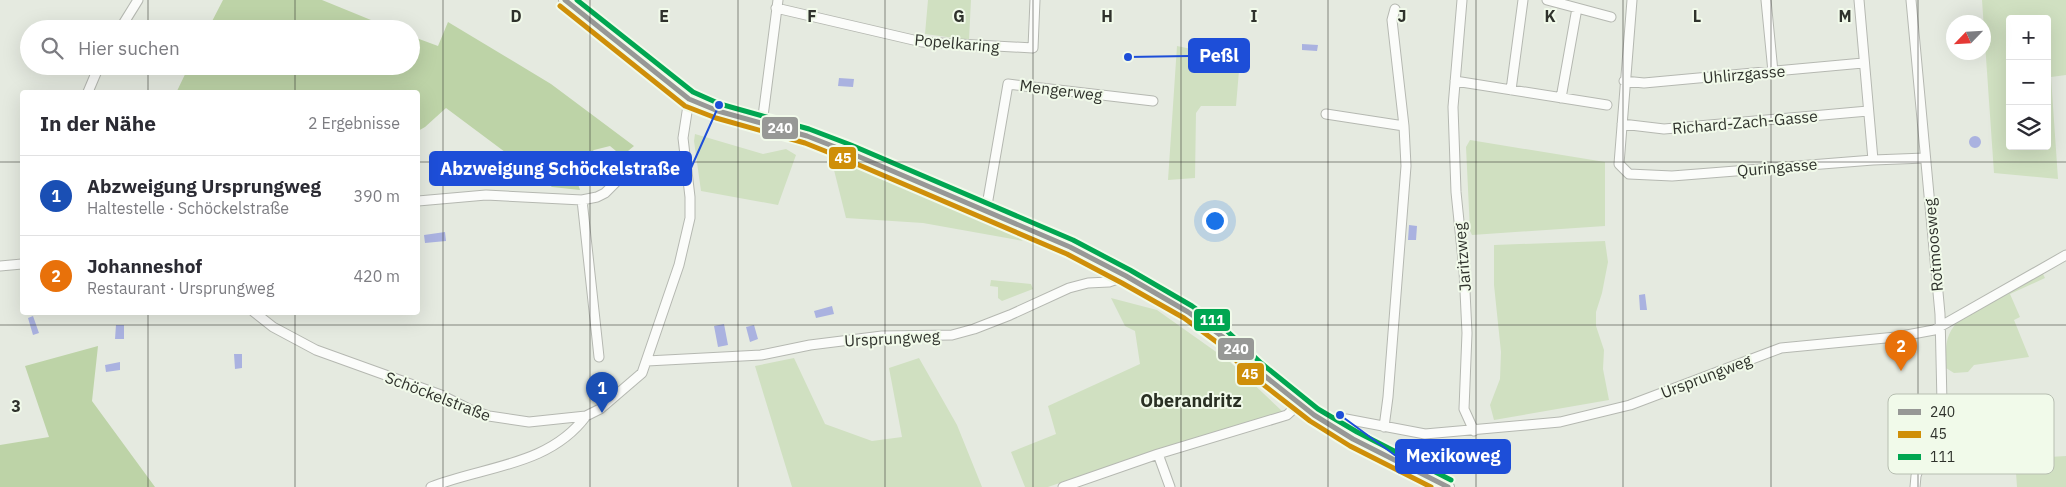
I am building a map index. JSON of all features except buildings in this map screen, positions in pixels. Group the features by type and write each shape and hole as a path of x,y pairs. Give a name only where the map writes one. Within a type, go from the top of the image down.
{"main road":[{"path":"565,0 689,99 718,111 807,136 848,152 1070,247 1126,276 1188,312 1223,337 1256,369 1299,404 1334,428 1448,487"}],"street":[{"path":"126,20 138,0"},
{"name":"Popelkaring","path":"762,124 777,4 922,42 1033,48 1036,0"},
{"name":"Jaritzweg","path":"1462,0 1453,107 1456,192 1464,270 1467,334 1464,409 1477,430"},
{"path":"1510,90 1523,0"},
{"path":"1547,0 1611,17"},
{"path":"1622,124 1632,0"},
{"path":"1766,0 1773,72"},
{"path":"1859,0 1872,160"},
{"name":"Rotmoosweg","path":"1912,0 1940,326 1942,394"},
{"path":"1384,427 1406,166 1404,126 1392,20 1395,8"},
{"path":"1561,98 1577,8"},
{"name":"Uhlirzgasse","path":"1624,81 1644,83 1863,63"},
{"path":"89,90 96,75"},
{"path":"1455,81 1607,105"},
{"name":"Mengerweg","path":"986,211 1008,84 1153,101"},
{"name":"Schöckelstraße","path":"258,315 273,327 316,350 441,395 470,410 489,416 529,422 586,416 600,409 642,373 678,265 690,218 690,197 683,138 689,99"},
{"name":"Richard-Zach-Gasse","path":"1622,124 1664,129 1868,111"},
{"path":"1326,114 1404,126"},
{"name":"Quringasse","path":"1622,124 1619,164 1629,174 1672,176 1872,160 1925,158"},
{"path":"420,201 486,195 582,200 605,193 628,170 686,162"},
{"path":"582,200 599,358"},
{"name":"Ursprungweg","path":"1334,428 1339,420 1346,419 1425,434 1560,422 1630,405 1781,348 1896,337 1934,330 2066,255"},
{"path":"0,266 20,264"},
{"name":"Ursprungweg","path":"647,360 761,355 810,345 882,336 952,335 1010,315 1061,291 1088,283 1109,282 1126,276"},
{"path":"1063,487 1158,454 1287,415 1299,404"},
{"path":"431,487 516,463 556,445 579,426 586,416"},
{"path":"1158,454 1170,487"},
{"name":"Rotmoosweg","path":"1915,487 1917,474"}],"green space":[{"path":"223,0 322,0 371,20 213,20"},
{"path":"928,0 971,0 969,40 925,34"},
{"path":"1982,0 2066,0 2066,75 2051,77 2058,179 1994,173 1986,60 1991,60 1991,15 1983,15"},
{"path":"448,22 551,84 634,146 622,156 610,146 594,150 572,166 580,190 552,187 446,108 420,130 420,90 177,90 185,75 420,75 420,39 438,46"},
{"path":"1177,46 1240,59 1236,106 1201,106 1196,113 1195,178 1168,180"},
{"path":"695,134 763,154 786,149 796,155 778,205 701,191 694,141"},
{"path":"1470,140 1605,162 1605,226 1472,235 1470,231 1466,147"},
{"path":"850,164 1004,228 1023,241 923,223 846,218 834,170"},
{"path":"1605,241 1608,262 1596,312 1596,326 1604,350 1603,369 1609,400 1494,420 1490,405 1500,379 1501,352 1494,285 1494,245"},
{"path":"2042,272 2045,278 2010,294 2020,317 2014,320 2029,357 1974,365 1968,372 1954,373 1946,368 1948,337 1958,321"},
{"path":"991,280 1031,284 1033,289 1002,301 998,298 998,287 990,286"},
{"path":"1111,298 1157,310 1229,361 1283,412 1158,449 1048,487 1025,487 1011,452 1056,434 1048,406 1140,364 1135,331 1125,326"},
{"path":"98,346 92,401 155,487 0,487 0,445 49,437 25,366"},
{"path":"794,358 825,424 872,441 902,437 889,368 919,358 957,425 982,487 792,487 755,366"},
{"path":"2066,456 2066,487 2017,487 2016,474 2054,474 2054,457"}],"water":[{"path":"1302,44 1318,45 1317,51 1302,50"},
{"path":"839,78 854,79 853,87 838,86"},
{"path":"1975,136 1981,142 1975,148 1969,142"},
{"path":"1409,225 1417,226 1416,240 1408,240"},
{"path":"445,232 446,241 425,243 424,235"},
{"path":"1645,294 1647,310 1640,310 1639,295"},
{"path":"832,306 834,314 816,318 814,311"},
{"path":"33,316 39,333 33,335 28,318"},
{"path":"724,324 728,345 718,347 714,326"},
{"path":"116,325 124,325 124,339 115,339"},
{"path":"754,325 758,339 750,342 746,327"},
{"path":"234,354 242,354 242,368 235,369"},
{"path":"120,362 120,370 106,372 105,365"}],"transit line":[{"name":"240","path":"565,0 689,99 718,111 807,136 848,152 1070,247 1126,276 1188,312 1223,337 1256,369 1314,415 1353,439 1448,487"},
{"name":"111","path":"577,0 693,92 720,104 809,129 851,145 1073,240 1130,270 1192,306 1227,331 1261,363 1318,409 1357,432 1451,480"},
{"name":"45","path":"560,6 685,106 716,118 805,143 845,159 1067,254 1122,283 1184,318 1218,343 1251,375 1310,421 1350,446 1431,487"}],"place":[{"name":"Peßl","path":"1128,57"},
{"name":"Abzweigung Schöckelstraße","path":"719,105"},
{"name":"Johanneshof","path":"1901,371"},
{"name":"Abzweigung Ursprungweg","path":"602,413"},
{"name":"Mexikoweg","path":"1340,415"}],"district":[{"name":"Oberandritz","path":"1191,400"}]}
